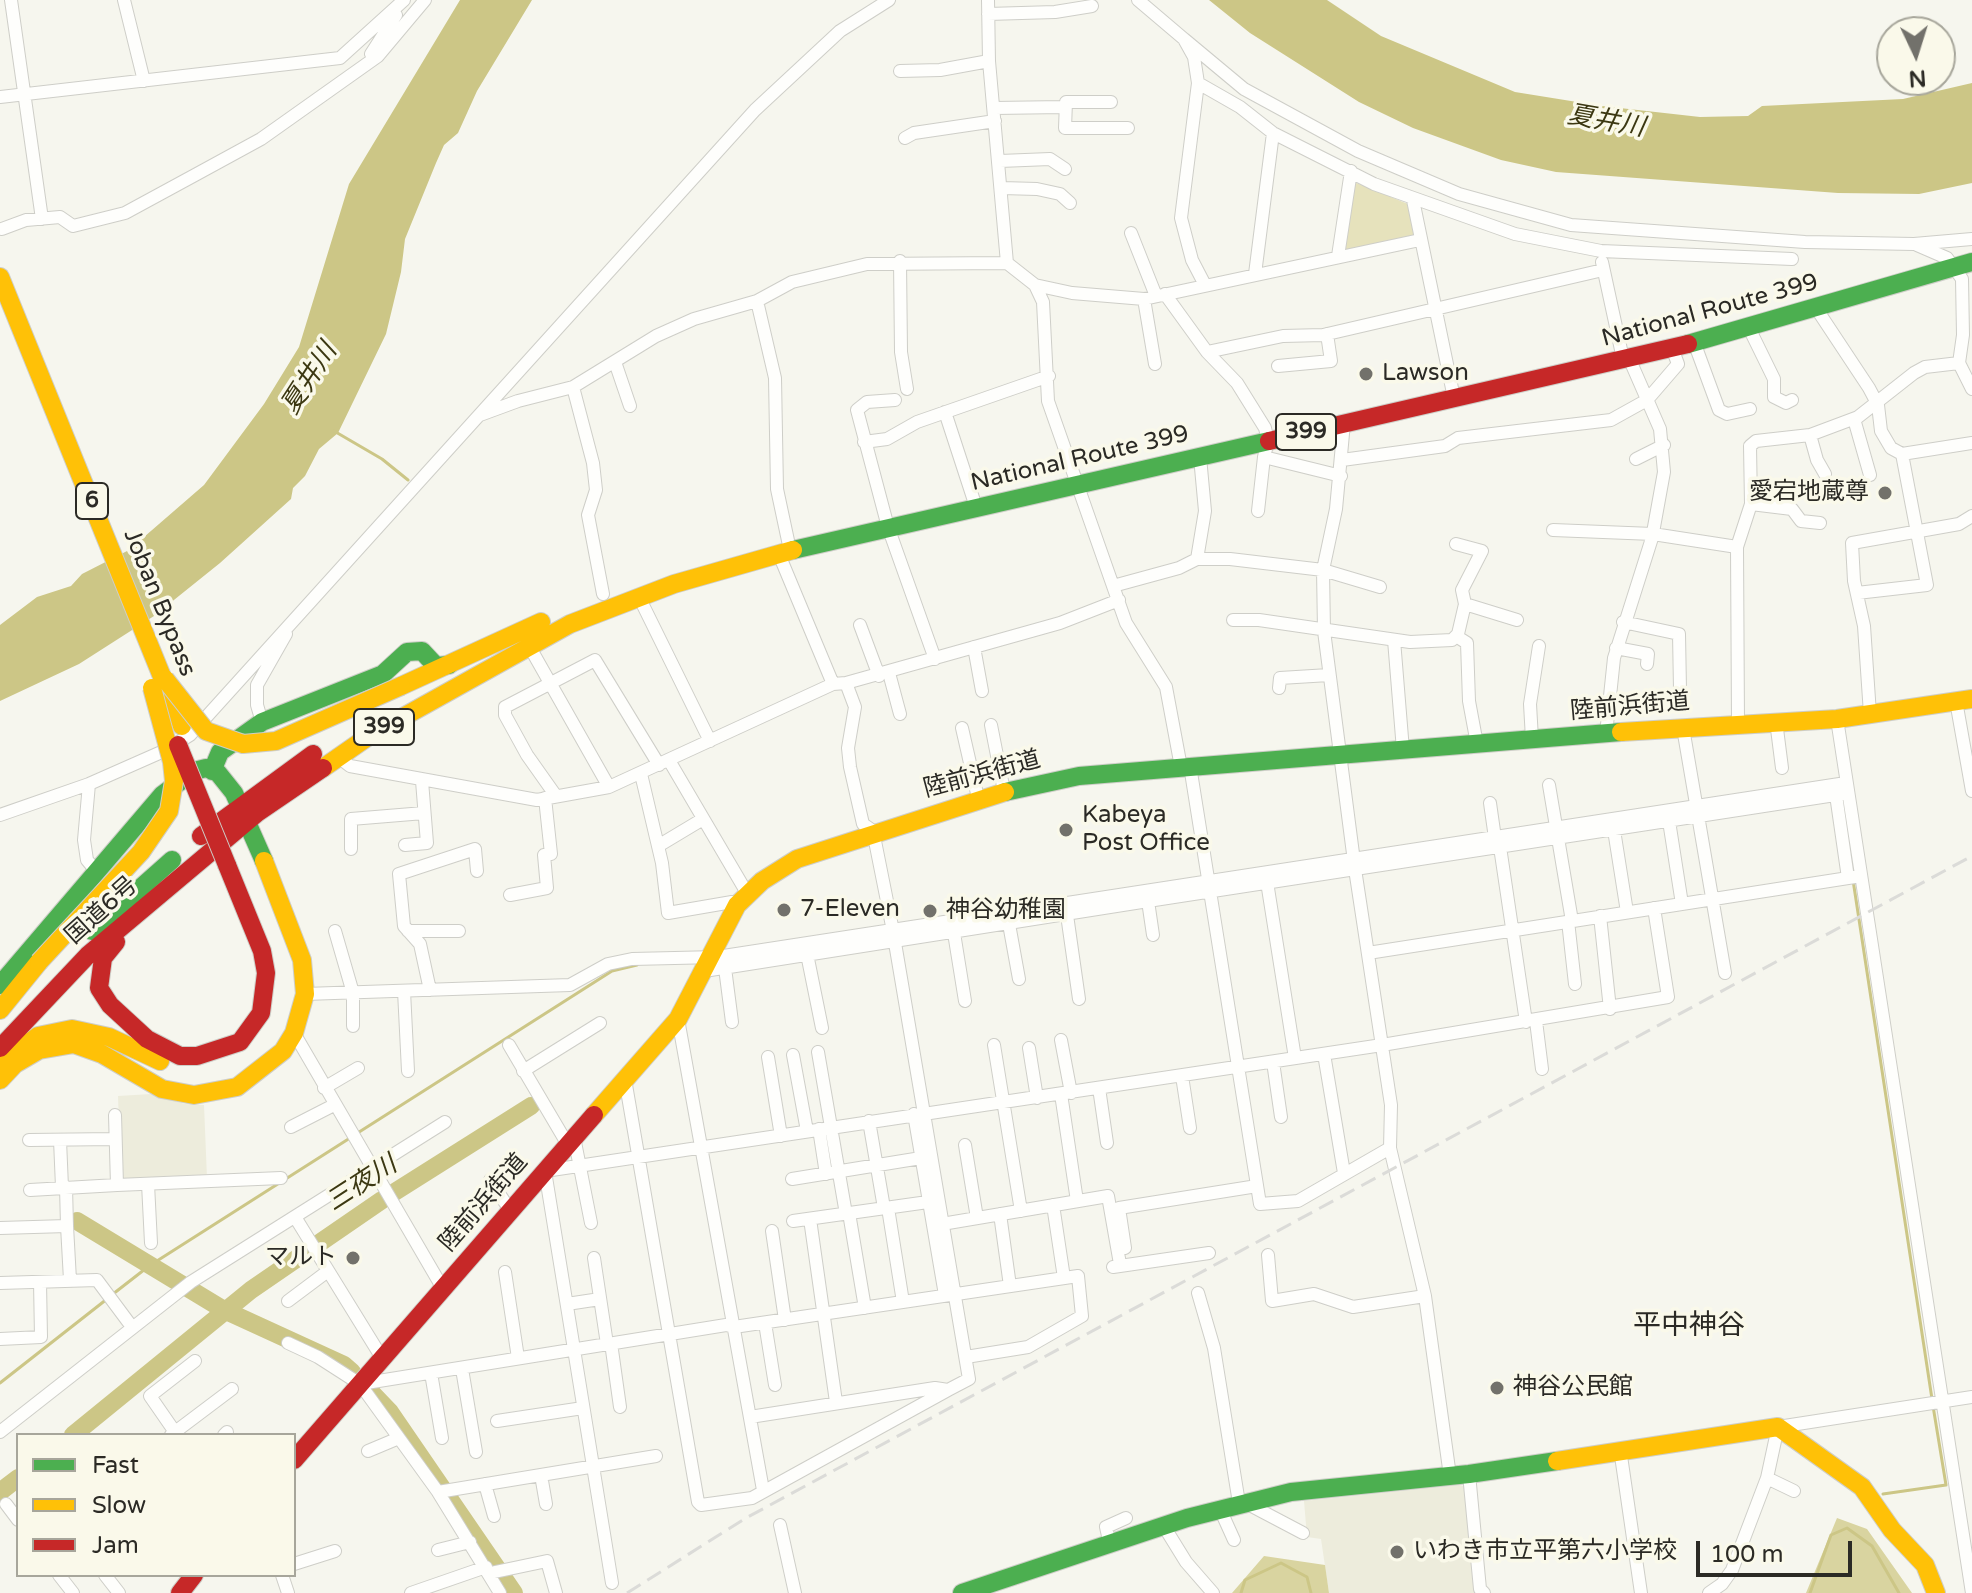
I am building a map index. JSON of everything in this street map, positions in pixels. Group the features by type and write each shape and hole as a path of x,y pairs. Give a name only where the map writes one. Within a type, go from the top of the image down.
{"main road":[{"name":"National Route 399","path":"243,813 505,661 528,644 639,597 782,551 1200,457 1266,449 1344,423 1749,328 1964,265"},
{"name":"Joban Bypass","path":"0,277 158,684"},
{"name":"Joban Bypass","path":"0,317 232,861"},
{"name":"6","path":"158,684 206,731 243,744 276,741 401,686 426,669 449,665 603,594 639,597"},
{"name":"399","path":"243,813 281,774 374,716 498,651 528,644"},
{"path":"212,771 220,752 262,722 323,695 383,674 407,652 422,651 426,669"},
{"path":"0,1010 39,962 141,852 169,811 174,781 158,684"},
{"name":"陸前浜街道","path":"296,1458 678,1019 714,965 742,899 797,859 978,798 1079,776 1738,722 1837,719 1964,700"},
{"path":"0,985 162,795 194,771 206,768 218,773 243,813 302,960 305,994 294,1033 283,1051 258,1074 237,1087 205,1094 162,1089 102,1054 74,1044 39,1050 15,1064 0,1080"},
{"name":"国道6号","path":"0,1048 88,955 209,850 243,813"},
{"name":"国道6号","path":"0,1026 107,915 243,813"},
{"name":"6","path":"209,850 111,946 98,973 99,988 110,1005 147,1039 180,1056 212,1053 240,1042 261,1013 266,973 262,951 232,861"},
{"name":"6","path":"0,1064 38,1036 72,1029 109,1037 145,1056 189,1069 220,1065 251,1048 273,1016 279,993 278,972 273,949 232,861"},
{"path":"962,1593 1242,1502 1348,1485 1469,1474 1778,1427 1862,1487 1892,1530 1925,1565 1936,1593"},
{"path":"180,1593 192,1577"}],"street":[{"path":"11,0 27,93 42,219"},
{"path":"124,0 144,81"},
{"path":"2,229 60,217 73,226 125,213 261,139 363,67 378,56 425,0"},
{"path":"0,815 89,784 179,743 755,110 840,31 889,0"},
{"path":"988,0 989,61 1007,263"},
{"path":"1138,0 1244,89 1358,151 1459,194 1571,225 1671,235 1914,244 1972,239"},
{"path":"0,97 340,58 404,1"},
{"path":"363,67 404,1"},
{"path":"988,14 1055,12 1092,6"},
{"path":"1184,39 1194,57 1198,83 1181,218 1192,260 1205,285"},
{"path":"900,71 940,70 989,61"},
{"path":"1198,83 1240,107 1273,133 1351,171 1413,200 1515,234 1601,251 1792,259"},
{"path":"1111,102 1066,102 1065,128 1128,128"},
{"path":"905,138 914,133 994,114 1064,107"},
{"path":"1255,274 1273,133"},
{"path":"1000,161 1050,159 1065,169"},
{"path":"1338,256 1351,171"},
{"path":"1002,188 1037,189 1060,194 1070,203"},
{"path":"1413,200 1454,398"},
{"path":"1131,233 1155,296 1155,364"},
{"path":"480,415 518,401 573,387 656,336 694,319 757,301 792,282 867,264 900,261 1007,263 1035,285 1072,293 1155,296 1420,240"},
{"path":"1914,244 1964,265 1959,363 1972,389"},
{"path":"1601,251 1626,358 1647,400 1664,445 1661,504 1616,648 1606,734"},
{"path":"900,261 901,352 907,389"},
{"path":"1207,352 1283,336 1327,334 1603,270"},
{"path":"1035,285 1043,302 1048,401 1126,623 1166,687 1209,887 1260,1204 1298,1201 1390,1148"},
{"path":"1155,296 1237,383 1265,428 1266,449 1258,511"},
{"path":"625,1079 668,1334 701,1505 752,1498 969,1379 949,1295 893,936 873,831 863,824 850,767 848,748 855,707 839,684 782,551 777,489 775,378 757,301"},
{"path":"1816,308 1875,401 1885,441 1902,454 1927,585 1857,593"},
{"path":"1749,328 1774,379 1774,397 1786,403 1792,400"},
{"path":"1278,366 1331,361 1327,334"},
{"path":"1694,342 1719,410 1727,414 1750,409"},
{"path":"1342,460 1445,446 1458,438 1524,432 1563,424 1602,423 1647,400 1678,364 1672,348"},
{"path":"615,362 630,406"},
{"path":"1738,722 1737,547 1751,504 1750,446 1756,441 1810,435 1854,419 1925,367 1959,363"},
{"path":"864,442 887,439 945,412 1049,376"},
{"path":"573,387 593,463 596,490 588,515 603,594"},
{"path":"895,400 860,405 857,410 888,527 935,659"},
{"path":"945,412 976,507"},
{"path":"1854,419 1870,475"},
{"path":"1344,423 1341,476 1323,570 1324,631 1354,864 1391,1105 1390,1148 1425,1296 1450,1476"},
{"path":"1810,435 1817,460 1825,474"},
{"path":"1902,454 1972,443"},
{"path":"1636,459 1664,445"},
{"path":"1266,449 1341,476"},
{"path":"1197,559 1205,511 1200,457"},
{"path":"1751,504 1792,509 1801,521 1820,523"},
{"path":"1870,714 1862,607 1857,593 1852,543 1959,524 1972,516"},
{"path":"1553,530 1653,534 1737,547"},
{"path":"1456,544 1482,551 1462,590 1465,604 1456,636"},
{"path":"1113,586 1179,568 1197,559 1230,559 1323,570 1380,587"},
{"path":"639,597 710,741"},
{"path":"337,756 350,766 422,781 550,797 609,787 839,684 1060,623 1119,600"},
{"path":"1465,604 1517,620"},
{"path":"262,722 257,705 257,685 294,620"},
{"path":"1233,620 1259,620 1394,640 1442,642 1456,636"},
{"path":"1623,622 1679,634 1680,689"},
{"path":"860,625 900,714"},
{"path":"1456,636 1467,643 1469,701 1477,744"},
{"path":"1394,640 1403,750"},
{"path":"528,644 609,787"},
{"path":"1532,739 1530,704 1539,646"},
{"path":"974,647 982,691"},
{"path":"1616,648 1648,654 1647,664"},
{"path":"510,895 547,888 544,855 551,854 550,797 505,715 505,707 595,660 703,819 742,899 668,913 658,846 641,774"},
{"path":"1279,688 1280,678 1329,675"},
{"path":"1964,700 1972,791"},
{"path":"1837,719 1855,877 1972,1593"},
{"path":"1776,721 1782,768"},
{"path":"991,725 1004,791"},
{"path":"962,728 978,798"},
{"path":"1683,728 1725,973"},
{"path":"405,845 427,843 422,781"},
{"path":"89,784 84,840 87,860 96,871"},
{"path":"1549,785 1570,921 1575,984"},
{"path":"305,994 570,985 616,962 714,965 1354,864 1844,791"},
{"path":"1490,803 1542,1069"},
{"path":"1557,834 1614,830 1669,821 1697,812"},
{"path":"351,849 351,819 424,813"},
{"path":"658,846 703,819"},
{"path":"1669,821 1682,904"},
{"path":"1614,830 1627,912"},
{"path":"430,990 420,944 404,926 399,874 475,849 477,871"},
{"path":"893,936 954,933 1148,901 1209,887 1267,882 1354,864"},
{"path":"1368,953 1855,877"},
{"path":"1267,882 1295,1058"},
{"path":"1148,901 1153,935"},
{"path":"612,1583 545,1171 1273,1062 1610,1009 1668,997 1654,908"},
{"path":"1067,915 1079,999"},
{"path":"1600,916 1610,1009"},
{"path":"1009,924 1019,979"},
{"path":"335,931 353,993 353,1026"},
{"path":"408,931 459,931"},
{"path":"954,933 965,1001"},
{"path":"810,948 822,1028"},
{"path":"714,965 732,1022"},
{"path":"404,991 408,1071"},
{"path":"678,1019 763,1490"},
{"path":"523,1071 600,1023"},
{"path":"294,1033 351,1136 442,1287"},
{"path":"1061,1040 1077,1201"},
{"path":"509,1045 571,1141 581,1167 591,1223"},
{"path":"994,1045 1021,1211"},
{"path":"1029,1048 1037,1098"},
{"path":"818,1052 819,1129"},
{"path":"1324,1054 1344,1173"},
{"path":"793,1055 848,1214 865,1308"},
{"path":"768,1057 781,1136"},
{"path":"1273,1062 1281,1117"},
{"path":"324,1088 358,1068"},
{"path":"1182,1076 1190,1128"},
{"path":"1099,1088 1107,1143"},
{"path":"291,1127 334,1105"},
{"path":"115,1115 117,1185"},
{"path":"919,1115 921,1158 942,1224 949,1295"},
{"path":"869,1121 903,1302"},
{"path":"0,1432 191,1282 445,1122"},
{"path":"29,1140 115,1139"},
{"path":"60,1140 70,1280"},
{"path":"965,1145 977,1218"},
{"path":"792,1179 921,1158"},
{"path":"30,1190 281,1178"},
{"path":"490,1180 510,1210"},
{"path":"148,1184 151,1243"},
{"path":"1120,1264 1119,1208 1257,1186"},
{"path":"942,1224 1108,1196 1120,1264"},
{"path":"793,1221 933,1201"},
{"path":"1053,1205 1064,1278"},
{"path":"1000,1214 1010,1286"},
{"path":"295,1217 382,1358"},
{"path":"810,1219 836,1402"},
{"path":"0,1228 67,1226"},
{"path":"772,1231 785,1320"},
{"path":"1120,1264 1209,1253"},
{"path":"1268,1255 1272,1301 1314,1294 1353,1307 1425,1296"},
{"path":"594,1258 620,1407"},
{"path":"288,1301 328,1271"},
{"path":"505,1272 518,1358"},
{"path":"360,1384 726,1325 734,1327 765,1323 1078,1276 1082,1316 1028,1347 966,1357"},
{"path":"0,1283 97,1280 132,1327"},
{"path":"0,1339 41,1337 40,1282"},
{"path":"1198,1293 1214,1348 1242,1502 1303,1533"},
{"path":"567,1304 600,1299"},
{"path":"765,1323 775,1385"},
{"path":"288,1343 318,1357 360,1384 438,1492 500,1593"},
{"path":"173,1433 150,1396 195,1361"},
{"path":"462,1369 476,1452"},
{"path":"431,1373 442,1438"},
{"path":"750,1417 935,1388 948,1390"},
{"path":"175,1433 232,1389"},
{"path":"1709,1593 1722,1584 1732,1570 1767,1478 1778,1427 1972,1397"},
{"path":"497,1421 583,1408"},
{"path":"368,1451 399,1438"},
{"path":"1620,1449 1641,1593"},
{"path":"438,1492 656,1456"},
{"path":"1469,1474 1480,1589 1484,1593"},
{"path":"541,1475 546,1504"},
{"path":"1767,1478 1794,1491"},
{"path":"485,1484 494,1516"},
{"path":"6,1504 16,1517"},
{"path":"1220,1509 1234,1540"},
{"path":"1110,1545 1106,1527 1126,1518"},
{"path":"780,1525 795,1593"},
{"path":"1165,1528 1186,1562 1213,1593"},
{"path":"438,1550 470,1542"},
{"path":"296,1563 335,1551"},
{"path":"411,1593 488,1570 547,1561 556,1593"},
{"path":"61,1577 73,1593"},
{"path":"107,1577 119,1593"}],"shaded area":[{"path":"1354,182 1408,204 1414,236 1342,251"},
{"path":"151,1094 185,1104 204,1105 207,1178 121,1181 118,1096"},
{"name":"いわき市立平第六小学校","path":"1460,1485 1466,1487 1475,1593 1329,1593 1321,1539 1307,1537 1304,1501"},
{"path":"1837,1518 1867,1529 1912,1593 1806,1593"},
{"path":"1264,1556 1325,1565 1329,1593 1232,1593"}],"water":[{"name":"夏井川","path":"460,0 532,0 477,91 458,133 444,145 405,239 401,272 386,334 338,433 319,449 305,476 293,488 291,499 220,563 154,616 79,664 0,701 0,625 37,597 71,586 82,574 129,550 204,485 264,404 299,347 349,184"},
{"name":"夏井川","path":"1209,0 1327,0 1381,36 1515,92 1700,117 1748,116 1762,106 1956,96 1956,87 1972,83 1972,183 1919,194 1838,193 1556,172 1501,160 1413,128 1359,102 1250,33"}],"waterway":[{"path":"334,431 382,459 408,480"},
{"path":"1853,880 1932,1399"},
{"path":"356,1134 612,971 637,965"},
{"name":"三夜川","path":"75,1433 251,1290 382,1200 531,1106"},
{"path":"113,1294 149,1266 350,1138"},
{"name":"三夜川","path":"77,1221 224,1310 344,1365 352,1372"},
{"path":"0,1383 107,1299"},
{"name":"三夜川","path":"368,1389 390,1412 514,1593"},
{"path":"1883,1494 1946,1485 1933,1406"},
{"name":"三夜川","path":"0,1492 16,1480"},
{"path":"1810,1593 1831,1535 1847,1528 1872,1546 1899,1593"},
{"path":"1241,1593 1245,1580 1281,1563 1307,1577 1311,1593"}],"railway":[{"path":"627,1593 746,1518 1972,856"}],"traffic: fast":[{"path":"1688,344 1972,262"},
{"path":"793,550 1269,441"},
{"path":"212,771 220,752 262,722 383,674 407,652 422,651 436,666 449,665"},
{"path":"1005,792 1079,776 1621,732"},
{"path":"0,985 162,795 194,771 206,768 218,773 234,793 264,861"},
{"path":"92,931 172,860"},
{"path":"962,1593 1187,1518 1291,1492 1469,1474 1557,1461"}],"traffic: slow":[{"path":"0,277 182,726"},
{"path":"323,768 369,736 570,624 674,584 793,550"},
{"path":"401,686 541,622"},
{"path":"165,679 206,731 243,744 276,741 401,686"},
{"path":"39,962 141,852 169,811 174,781 172,762 152,688"},
{"path":"1621,732 1837,719 1972,699"},
{"path":"594,1115 678,1019 737,905 762,881 797,859 1005,792"},
{"path":"0,1080 15,1064 39,1050 74,1044 102,1054 162,1089 194,1095 237,1087 283,1051 294,1033 305,994 302,960 264,861"},
{"path":"0,1010 39,962"},
{"path":"1,1063 38,1036 72,1029 109,1037 160,1061"},
{"path":"1557,1461 1778,1427 1862,1487 1892,1530 1925,1565 1936,1593"}],"traffic: jam":[{"path":"1269,441 1688,344"},
{"path":"178,745 227,865"},
{"path":"201,836 313,754"},
{"path":"0,1048 88,955 257,813 323,768"},
{"path":"116,942 103,958 99,988 110,1005 147,1039 180,1056 197,1056 240,1042 261,1013 266,973 262,951 227,865"},
{"path":"296,1458 594,1115"},
{"path":"180,1593 192,1577"}],"place":[{"name":"Lawson","path":"1366,374"},
{"name":"愛宕地蔵尊","path":"1885,493"},
{"name":"Kabeya Post Office","path":"1066,830"},
{"name":"7-Eleven","path":"784,910"},
{"name":"神谷幼稚園","path":"930,911"},
{"name":"マルト","path":"353,1258"},
{"name":"神谷公民館","path":"1497,1388"},
{"name":"いわき市立平第六小学校","path":"1397,1552"}],"district":[{"name":"平中神谷","path":"1689,1327"}]}
